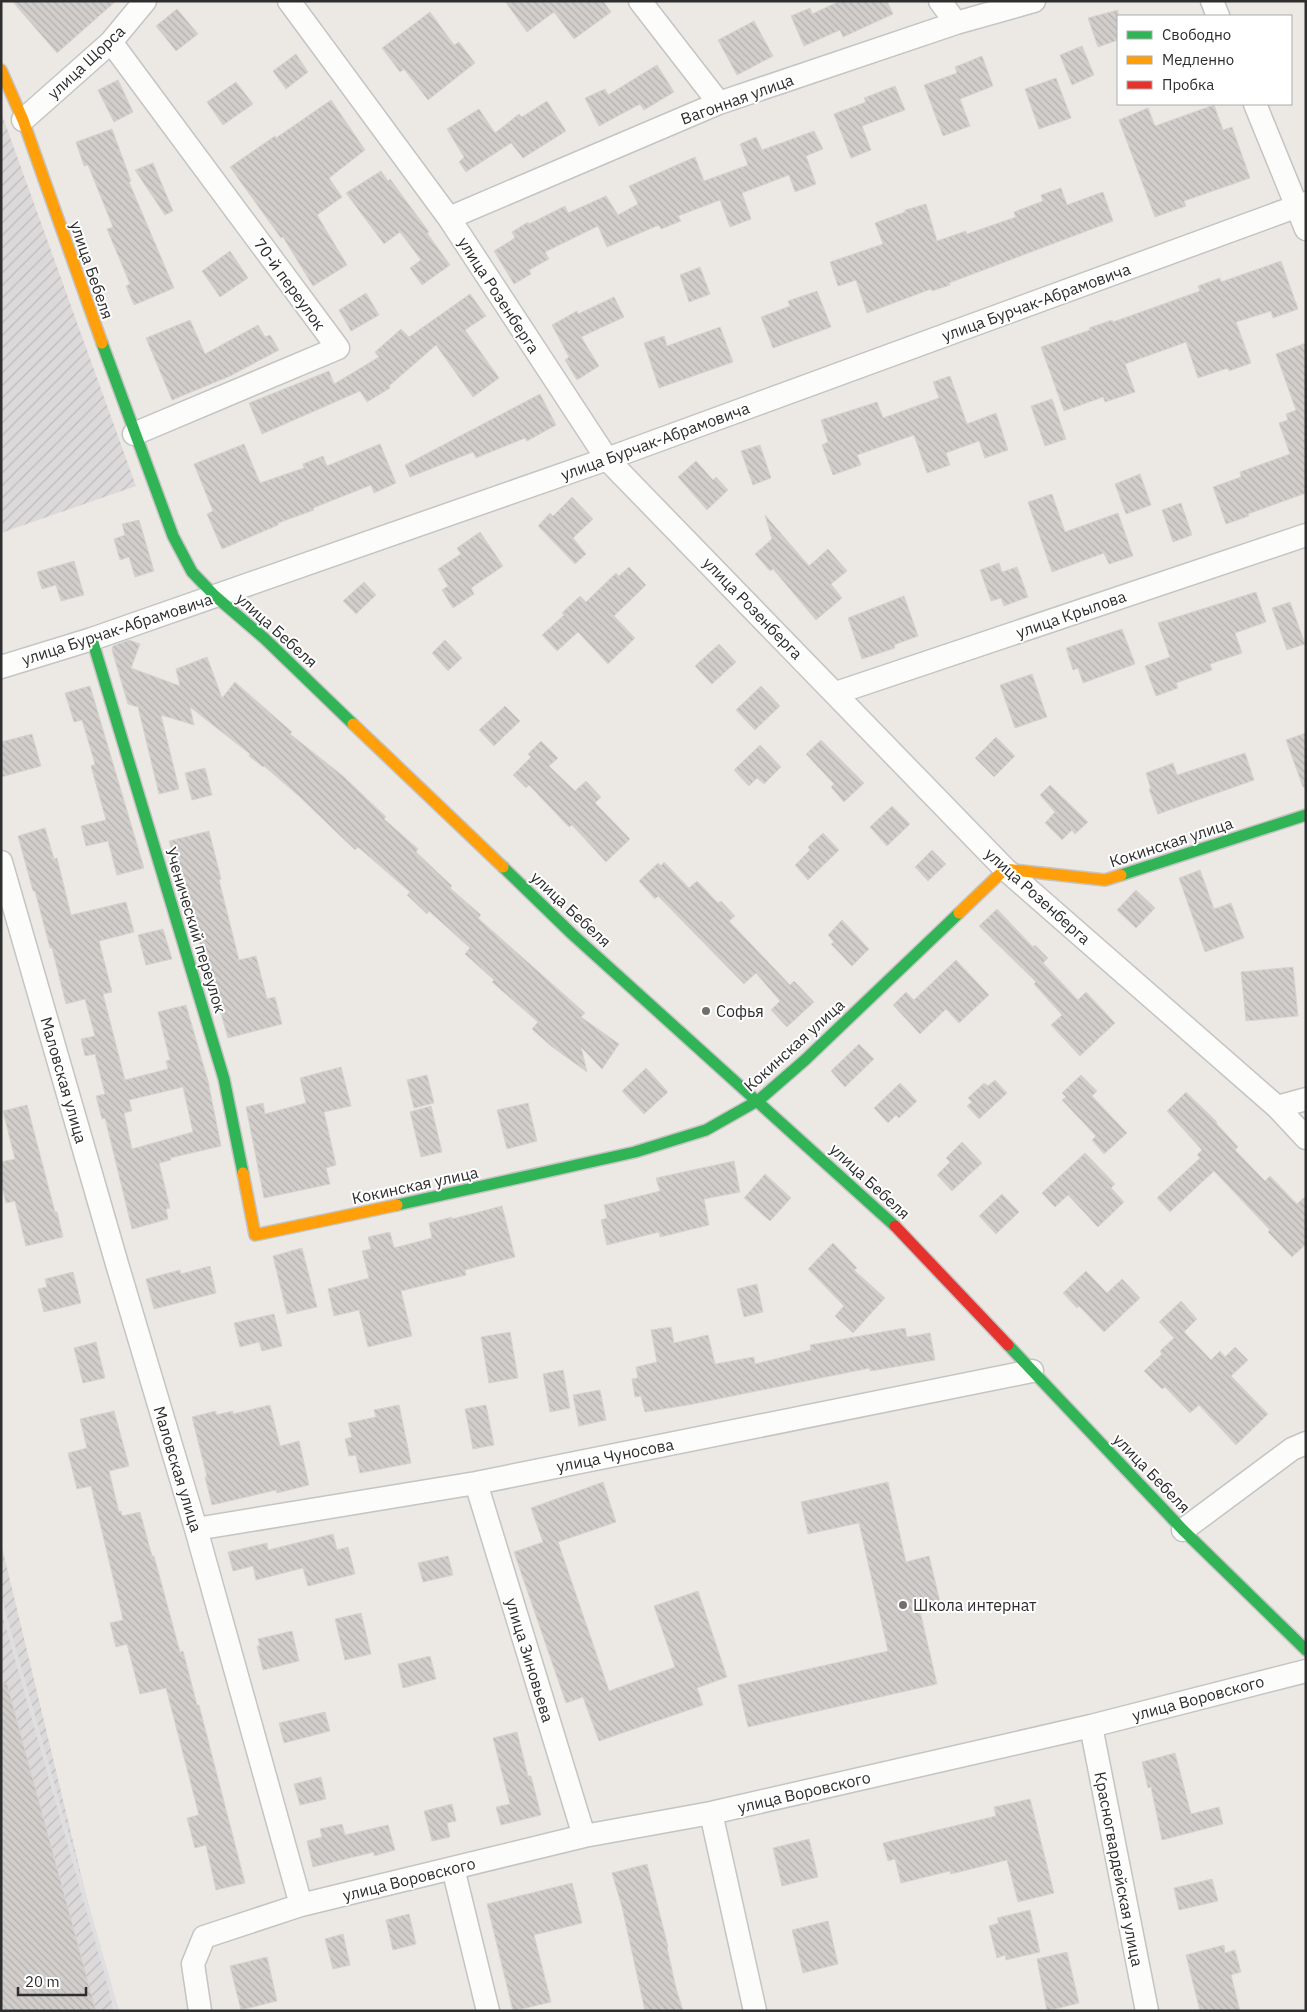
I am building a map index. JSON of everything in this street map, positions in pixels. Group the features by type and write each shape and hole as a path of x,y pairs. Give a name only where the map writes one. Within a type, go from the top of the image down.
{"street":[{"name":"улица Щорса","path":"23,120 112,42 145,1"},
{"name":"улица Розенберга","path":"289,1 449,218 607,459 836,693 1004,869 1277,1106 1306,1138"},
{"path":"640,1 720,103"},
{"path":"940,1 956,23"},
{"name":"Вагонная улица","path":"449,218 720,103 956,23 1034,1"},
{"path":"1212,1 1218,15"},
{"name":"70-й переулок","path":"112,42 338,348 134,434"},
{"name":"улица Бебеля","path":"1,70 23,120 134,434 173,536 192,572 215,596 264,638 572,934 883,1213 1183,1530 1306,1650"},
{"path":"1255,105 1302,205 1306,229"},
{"name":"улица Бурчак-Абрамовича","path":"1,667 92,639 607,459 1302,205"},
{"name":"улица Крылова","path":"836,693 1306,535"},
{"name":"Ученический переулок","path":"92,639 224,1079 255,1235"},
{"name":"Кокинская улица","path":"255,1235 480,1188 635,1152 706,1130 759,1100 805,1060 1004,869 1105,880 1306,815"},
{"name":"Маловская улица","path":"1,862 111,1245 196,1529 301,1905"},
{"path":"1277,1106 1306,1099"},
{"name":"улица Чуносова","path":"196,1529 476,1483 1032,1371"},
{"path":"1183,1530 1292,1449 1306,1444"},
{"name":"улица Зиновьева","path":"476,1483 584,1836"},
{"name":"улица Воровского","path":"301,1905 584,1836 711,1813 1091,1726 1306,1671"},
{"name":"Красногвардейская улица","path":"1091,1726 1147,2011"},
{"path":"711,1813 755,2011"},
{"path":"453,1868 488,2011"},
{"path":"200,2011 193,1964 204,1937 301,1905"}],"shaded area":[{"path":"1,112 136,486 1,533"},
{"path":"1,1543 114,2011 1,2011"}],"building":[{"path":"12,1 116,1 57,53"},
{"path":"505,1 603,1 611,12 574,39 554,12 527,32"},
{"path":"840,1 887,1 893,14 843,37 840,30 804,46 791,16 810,8 812,14"},
{"path":"177,9 198,34 176,51 156,26"},
{"path":"1118,10 1117,40 1098,47 1088,18"},
{"path":"430,12 454,45 459,42 475,63 428,100 404,69 400,72 382,48"},
{"path":"754,21 773,56 737,75 718,40"},
{"path":"1082,46 1094,75 1072,85 1060,55"},
{"path":"296,54 308,72 286,89 273,71"},
{"path":"982,56 993,86 960,99 970,126 943,136 924,85 957,73 955,67"},
{"path":"657,65 674,92 644,110 640,104 599,126 585,98 605,89 608,95"},
{"path":"1056,78 1071,118 1039,129 1025,89"},
{"path":"118,80 133,112 114,122 98,90"},
{"path":"236,82 253,104 223,125 207,102"},
{"path":"895,86 905,110 862,126 871,150 851,158 834,114 866,102 864,98"},
{"path":"331,100 365,150 329,178 342,197 317,215 347,265 313,286 283,237 281,238 230,167"},
{"path":"547,101 566,131 523,158 511,143 466,172 459,162 464,157 447,129 479,109 495,133 519,114 522,117"},
{"path":"1214,105 1223,130 1232,127 1250,178 1184,201 1186,206 1155,217 1119,120 1148,108 1155,126"},
{"path":"112,129 131,181 129,182 174,288 134,305 126,286 130,284 107,229 113,227 88,165 84,166 76,142"},
{"path":"814,131 823,149 806,156 816,184 795,192 789,175 742,193 751,219 730,227 720,200 678,216 681,221 661,229 659,225 607,247 598,226 545,252 549,259 529,270 531,274 514,284 494,251 515,238 512,232 528,222 529,224 565,206 568,213 606,196 618,215 638,204 629,186 695,157 704,181 748,165 740,144 756,137 762,150"},
{"path":"153,163 173,211 165,215 135,170"},
{"path":"381,171 388,181 390,179 429,232 427,233 450,265 422,285 410,268 421,260 400,232 384,244 346,193"},
{"path":"1061,188 1067,205 1103,192 1113,221 949,283 950,285 932,291 931,289 867,313 856,280 838,286 830,262 883,244 875,223 905,212 905,210 926,204 937,241 966,231 967,234 1016,217 1014,212 1043,201 1041,195"},
{"path":"230,251 248,278 220,297 202,271"},
{"path":"1281,261 1298,309 1273,318 1271,311 1236,322 1251,363 1229,371 1228,368 1198,378 1186,342 1125,364 1135,392 1105,402 1103,397 1064,411 1041,347 1090,330 1089,328 1112,320 1113,322 1200,291 1198,286 1220,278 1221,282"},
{"path":"700,267 710,294 689,302 680,275"},
{"path":"817,291 831,327 773,348 761,317 790,306 788,301"},
{"path":"366,293 379,315 351,331 339,310"},
{"path":"470,294 486,316 465,330 499,378 473,397 436,345 389,386 390,388 367,402 360,391 262,434 249,403 329,371 334,384 379,357 375,352 401,329 409,337"},
{"path":"614,297 624,317 581,337 599,366 577,380 565,360 569,357 552,325 577,311 578,314"},
{"path":"190,320 205,354 258,325 265,337 270,335 279,350 230,376 172,400 146,338"},
{"path":"720,327 733,362 659,388 644,343 664,336 667,346"},
{"path":"1306,343 1306,493 1226,524 1213,487 1241,477 1240,472 1290,454 1279,423 1288,420 1286,414 1296,410 1276,354"},
{"path":"950,376 967,424 996,413 1008,450 985,458 979,441 946,453 950,465 927,473 914,435 857,455 861,465 833,475 822,445 828,442 821,420 877,402 883,418 939,398 933,382"},
{"path":"540,394 556,425 527,441 525,438 476,458 473,452 410,477 405,465"},
{"path":"1052,399 1066,439 1045,446 1031,406"},
{"path":"244,444 260,483 304,468 303,464 323,456 327,466 380,444 396,483 374,493 371,485 313,508 314,510 278,523 278,525 222,549 207,514 213,511 194,464"},
{"path":"760,445 771,478 753,485 741,451"},
{"path":"696,461 713,480 716,477 728,490 707,510 678,477"},
{"path":"1140,474 1151,505 1126,514 1115,484"},
{"path":"1052,494 1065,532 1118,513 1133,556 1109,564 1104,553 1052,572 1028,502"},
{"path":"572,497 593,519 573,538 586,554 575,564 538,526 550,513 553,516"},
{"path":"1181,503 1192,535 1173,542 1162,510"},
{"path":"765,515 809,566 828,549 847,571 831,584 842,598 816,620 773,569 770,571 755,554 772,539"},
{"path":"139,520 154,571 135,577 129,557 120,560 114,539 125,535 122,524"},
{"path":"480,532 503,566 471,588 474,594 453,608 442,590 448,586 438,569 461,554 457,548"},
{"path":"74,561 84,595 61,601 56,585 42,589 37,572"},
{"path":"999,563 1002,572 1017,567 1028,597 1004,606 1001,598 991,601 980,570"},
{"path":"629,567 646,585 614,616 635,638 608,664 578,632 557,651 542,635 564,615 562,613 580,596 586,602 616,573 619,576"},
{"path":"364,582 376,595 356,614 343,601"},
{"path":"1256,592 1266,622 1235,633 1242,653 1210,664 1212,670 1176,683 1178,688 1156,696 1145,666 1170,657 1158,623"},
{"path":"904,596 918,636 894,645 895,648 862,659 848,618"},
{"path":"1290,602 1305,644 1287,650 1272,608"},
{"path":"1122,629 1135,664 1083,683 1078,668 1073,670 1066,648"},
{"path":"129,640 140,644 131,668 180,686 176,669 207,657 222,698 235,682 292,732 290,734 343,776 386,817 384,819 418,849 416,852 452,886 450,888 481,915 478,918 585,1013 581,1017 619,1044 602,1069 581,1047 587,1072 551,1046 532,1029 538,1022 492,982 494,980 465,954 470,948 429,911 427,914 407,895 410,892 358,847 355,850 300,797 264,766 249,756 250,754 190,707 194,725 161,715 179,789 159,794 138,707 128,704 112,650 113,646"},
{"path":"445,640 462,658 448,671 432,653"},
{"path":"719,644 736,662 712,684 695,666"},
{"path":"1032,674 1047,717 1015,728 1000,685"},
{"path":"90,686 144,868 117,875 108,841 86,846 81,826 106,820 91,766 95,764 82,720 74,722 65,693"},
{"path":"761,686 780,706 755,730 736,710"},
{"path":"505,706 520,721 494,746 479,730"},
{"path":"1306,733 1306,787 1303,787 1286,740"},
{"path":"32,734 41,766 1,777 1,742"},
{"path":"996,737 1015,756 994,777 975,758"},
{"path":"821,740 864,783 844,802 831,787 834,784 806,754"},
{"path":"541,741 558,758 549,766 575,791 586,781 601,797 595,803 630,839 606,862 572,825 569,827 529,785 526,788 513,775 531,757 528,754"},
{"path":"760,745 781,767 764,784 757,778 749,786 734,770"},
{"path":"1245,753 1254,780 1158,814 1149,789 1151,789 1146,773 1173,763 1177,775"},
{"path":"205,768 212,795 192,800 185,773"},
{"path":"1050,785 1088,822 1075,834 1072,830 1062,840 1045,823 1055,812 1040,795"},
{"path":"892,806 910,824 887,846 870,827"},
{"path":"45,828 54,859 57,858 71,915 126,902 134,932 99,941 112,992 103,994 125,1080 168,1069 166,1061 170,1060 158,1012 186,1005 208,1081 221,1146 170,1158 171,1160 159,1163 170,1208 166,1209 168,1219 132,1229 105,1118 102,1119 96,1096 105,1094 95,1054 85,1056 81,1039 95,1036 85,999 66,1004 52,948 50,948 18,836","holes":["183,1087 193,1132 132,1149 124,1113 132,1111 129,1100"]},
{"path":"209,831 239,960 256,956 267,999 275,997 282,1024 228,1038 205,950 202,951 169,841"},
{"path":"823,833 839,850 808,880 795,865 810,850 808,847"},
{"path":"932,850 946,864 928,881 915,867"},
{"path":"664,862 689,888 697,881 718,903 721,901 735,916 729,921 790,985 794,981 814,1002 787,1027 771,1010 780,1001 756,973 744,984 658,896 655,899 639,881 658,863 661,866"},
{"path":"1200,870 1214,909 1231,903 1244,938 1205,952 1179,878"},
{"path":"1136,890 1155,908 1136,928 1117,910"},
{"path":"997,909 1033,947 1035,945 1048,958 1043,963 1078,1000 1086,992 1115,1023 1080,1056 1051,1025 1062,1015 1034,984 1036,982 979,926"},
{"path":"842,920 869,949 852,966 831,944 834,942 828,935"},
{"path":"163,929 172,959 146,965 138,935"},
{"path":"956,960 989,995 959,1023 946,1009 920,1034 893,1005 906,992 914,1000"},
{"path":"1293,967 1298,1016 1246,1021 1241,972"},
{"path":"859,1044 874,1059 845,1087 831,1071"},
{"path":"341,1067 351,1106 324,1112 336,1165 326,1168 330,1184 264,1198 246,1107 263,1103 265,1114 306,1103 300,1078"},
{"path":"646,1068 668,1092 644,1114 622,1091"},
{"path":"427,1075 434,1103 414,1108 407,1080"},
{"path":"1081,1075 1097,1091 1092,1096 1127,1133 1104,1154 1092,1140 1096,1136 1062,1100 1066,1097 1062,1093"},
{"path":"995,1080 1007,1093 979,1119 967,1106 972,1102 968,1098 984,1083 988,1086"},
{"path":"900,1083 917,1101 899,1118 896,1115 888,1123 874,1108"},
{"path":"1186,1092 1217,1122 1238,1147 1235,1150 1265,1181 1270,1176 1297,1204 1306,1196 1306,1244 1292,1257 1268,1232 1270,1230 1214,1171 1170,1212 1157,1198 1200,1158 1197,1155 1202,1150 1167,1111"},
{"path":"528,1103 537,1141 507,1149 497,1110"},
{"path":"27,1105 63,1237 26,1246 15,1201 6,1203 1,1183 1,1162 15,1159 3,1111"},
{"path":"431,1106 442,1152 421,1157 410,1112"},
{"path":"962,1142 982,1163 952,1191 937,1175 950,1162 946,1158"},
{"path":"1085,1153 1115,1184 1111,1188 1124,1202 1098,1227 1068,1195 1055,1207 1042,1193"},
{"path":"734,1161 740,1192 704,1199 709,1225 660,1237 659,1232 607,1245 601,1220 607,1218 604,1205 660,1191 656,1178"},
{"path":"765,1174 791,1198 770,1221 744,1198"},
{"path":"1002,1194 1019,1212 996,1234 979,1216"},
{"path":"502,1206 515,1257 465,1270 466,1275 401,1291 412,1336 368,1347 359,1310 334,1316 328,1289 369,1278 362,1251 371,1249 368,1237 390,1232 394,1248 432,1238 429,1223"},
{"path":"833,1243 857,1268 854,1270 885,1298 853,1333 835,1316 844,1306 808,1269"},
{"path":"302,1248 317,1307 287,1314 273,1256"},
{"path":"210,1266 216,1293 154,1309 146,1279 180,1270 181,1274"},
{"path":"1086,1271 1107,1293 1122,1279 1140,1298 1104,1332 1079,1306 1077,1308 1063,1293"},
{"path":"73,1272 81,1303 44,1312 38,1289 47,1287 45,1279"},
{"path":"757,1284 763,1312 744,1317 737,1289"},
{"path":"1181,1301 1197,1319 1184,1332 1211,1360 1220,1351 1225,1357 1235,1347 1248,1360 1231,1376 1268,1414 1236,1445 1199,1405 1190,1413 1165,1387 1162,1389 1144,1371 1162,1354 1160,1351 1174,1338 1159,1322"},
{"path":"274,1314 282,1346 262,1351 259,1342 240,1347 234,1323"},
{"path":"671,1327 674,1343 708,1335 715,1364 754,1357 755,1364 811,1350 810,1345 905,1328 907,1337 930,1333 935,1360 870,1371 870,1368 645,1412 641,1396 635,1397 632,1379 638,1378 636,1367 657,1362 651,1330"},
{"path":"510,1332 518,1378 489,1383 481,1337"},
{"path":"96,1342 105,1378 83,1383 74,1348"},
{"path":"563,1370 570,1408 550,1412 543,1374"},
{"path":"600,1390 606,1420 579,1426 573,1395"},
{"path":"270,1405 280,1446 299,1441 309,1485 277,1493 276,1490 212,1505 192,1417 216,1411 216,1415 233,1411 233,1414"},
{"path":"399,1405 411,1463 360,1473 356,1455 349,1456 345,1439 352,1437 348,1423 376,1417 374,1410"},
{"path":"486,1405 494,1445 473,1449 465,1409"},
{"path":"114,1411 129,1466 109,1471 119,1512 121,1511 122,1516 140,1512 180,1652 183,1651 197,1705 199,1705 245,1883 216,1890 206,1845 195,1848 187,1818 199,1815 166,1688 140,1694 127,1644 116,1647 110,1623 123,1620 91,1486 77,1489 68,1453 87,1448 80,1419"},
{"path":"603,1482 616,1522 558,1542 609,1691 675,1667 654,1606 698,1591 727,1677 697,1688 703,1705 599,1741 583,1697 566,1703 514,1552 543,1542 531,1508"},
{"name":"Школа интернат","path":"888,1482 906,1562 929,1556 940,1602 919,1607 937,1684 748,1727 738,1685 888,1651 859,1523 808,1534 801,1502"},
{"path":"333,1534 337,1550 348,1547 355,1574 308,1586 303,1568 256,1580 253,1566 233,1571 228,1552 267,1543 268,1550"},
{"path":"448,1556 453,1575 423,1582 418,1563"},
{"path":"361,1613 371,1654 345,1660 335,1619"},
{"path":"292,1631 299,1661 263,1670 257,1646 260,1646 258,1639"},
{"path":"430,1656 436,1679 403,1688 398,1664"},
{"path":"7,1684 96,2011 1,2011 1,1685"},
{"path":"325,1712 330,1731 284,1743 279,1723"},
{"path":"517,1732 528,1776 531,1776 541,1815 501,1825 496,1807 510,1804 493,1738"},
{"path":"1175,1753 1191,1814 1219,1807 1223,1824 1162,1840 1151,1787 1148,1788 1142,1762"},
{"path":"321,1777 326,1799 300,1805 294,1784"},
{"path":"1030,1799 1054,1893 1018,1902 1007,1860 951,1874 950,1871 901,1883 895,1859 888,1861 883,1843 996,1816 994,1807"},
{"path":"452,1804 456,1821 447,1823 450,1837 432,1841 424,1811"},
{"path":"342,1824 345,1835 388,1825 395,1850 374,1856 374,1852 313,1867 307,1841 322,1837 320,1829"},
{"path":"809,1839 818,1877 782,1886 773,1848"},
{"path":"647,1864 683,2011 645,2011 622,1907 612,1873"},
{"path":"1212,1879 1218,1901 1179,1910 1174,1888"},
{"path":"572,1883 582,1923 534,1935 551,2002 513,2011 487,1904"},
{"path":"1030,1910 1040,1952 1006,1960 1005,1955 997,1958 989,1926 999,1923 997,1918"},
{"path":"409,1914 416,1944 393,1950 386,1920"},
{"path":"828,1921 838,1964 803,1973 792,1930"},
{"path":"343,1934 350,1965 333,1969 325,1939"},
{"path":"1224,1945 1225,1953 1235,1950 1241,1972 1231,1975 1240,2011 1200,2011 1186,1955"},
{"path":"1067,1952 1079,2003 1047,2011 1037,1959"},
{"path":"267,1957 277,2001 241,2010 230,1966"}],"railway":[{"path":"1,1603 117,2011"}],"traffic: fast":[{"path":"102,343 173,536 192,572 215,596 264,638 353,724"},
{"path":"92,639 224,1079 243,1173"},
{"path":"1121,875 1306,815"},
{"path":"503,867 572,934 895,1226"},
{"path":"397,1205 635,1152 706,1130 759,1100 805,1060 959,913"},
{"path":"1008,1345 1183,1530 1306,1650"}],"traffic: slow":[{"path":"1,70 23,120 102,343"},
{"path":"353,724 503,867"},
{"path":"959,913 1005,869 1105,880 1121,875"},
{"path":"243,1173 255,1235 397,1205"}],"traffic: jam":[{"path":"895,1226 1008,1345"}],"place":[{"name":"Софья","path":"706,1011"},
{"name":"Школа интернат","path":"903,1605"}]}
